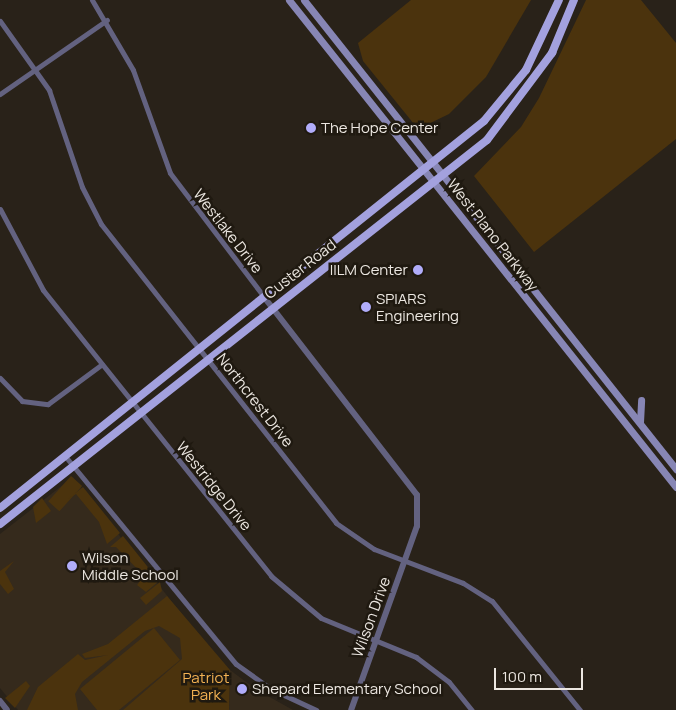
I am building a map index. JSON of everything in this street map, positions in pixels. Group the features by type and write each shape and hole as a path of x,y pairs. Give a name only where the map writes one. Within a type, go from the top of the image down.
{"main road":[{"name":"West Plano Parkway","path":"289,0 616,414 676,487"},
{"name":"West Plano Parkway","path":"304,0 676,469"},
{"name":"Custer Road","path":"0,508 433,164 517,84 543,40 559,0"},
{"name":"Custer Road","path":"0,524 432,181 442,176 509,115 552,53 574,0"},
{"path":"306,22 318,24 345,52"},
{"path":"641,400 638,416 641,427"},
{"path":"616,414 626,407"}],"street":[{"name":"Westlake Drive","path":"92,0 107,20 133,70 170,173 264,297 414,488 419,514 405,561"},
{"path":"0,94 107,20"},
{"name":"Northcrest Drive","path":"0,21 37,68 101,224 336,524 363,543 405,561 463,582 492,600 580,710"},
{"name":"Westridge Drive","path":"0,209 30,270 132,403 282,588 321,618 376,640 429,666 472,710"},
{"path":"0,378 22,401 48,404 102,364"},
{"path":"65,456 236,664 271,689 316,710"},
{"name":"Wilson Drive","path":"351,710 405,561"},
{"path":"0,701 7,710"}],"shaded area":[{"name":"Wilson Middle School","path":"73,477 211,651 137,710 18,710 0,688 0,534"},
{"name":"Shepard Elementary School","path":"230,670 257,690 293,710 229,710"}],"green space":[{"path":"411,0 531,0 486,77 449,114 418,129 363,61 358,43"},
{"path":"586,0 641,0 676,43 676,139 534,252 474,176 521,127 539,98"},
{"path":"71,476 82,486 59,511 48,501"},
{"path":"83,487 120,533 107,544 99,522 76,494 68,499"},
{"path":"42,498 51,511 36,523 33,507"},
{"path":"123,536 159,581 146,592 137,585 144,576 116,547 110,547"},
{"path":"14,561 5,572 14,589 8,594 0,584 0,571"},
{"path":"160,582 162,591 146,605 140,598"},
{"name":"Patriot Park","path":"167,596 230,670 229,710 123,710 182,659 180,638 159,626 145,631 82,682 75,694 78,710 27,710 38,687 78,654 85,660 108,655 85,658 82,654 108,644"},
{"path":"154,628 180,660 119,710 97,710 80,689"},
{"path":"26,681 30,686 15,708 5,698"}],"place":[{"name":"The Hope Center","path":"311,128"},
{"name":"IILM Center","path":"418,270"},
{"name":"SPIARS Engineering","path":"366,307"},
{"name":"Wilson Middle School","path":"72,566"},
{"name":"Shepard Elementary School","path":"242,689"}]}
